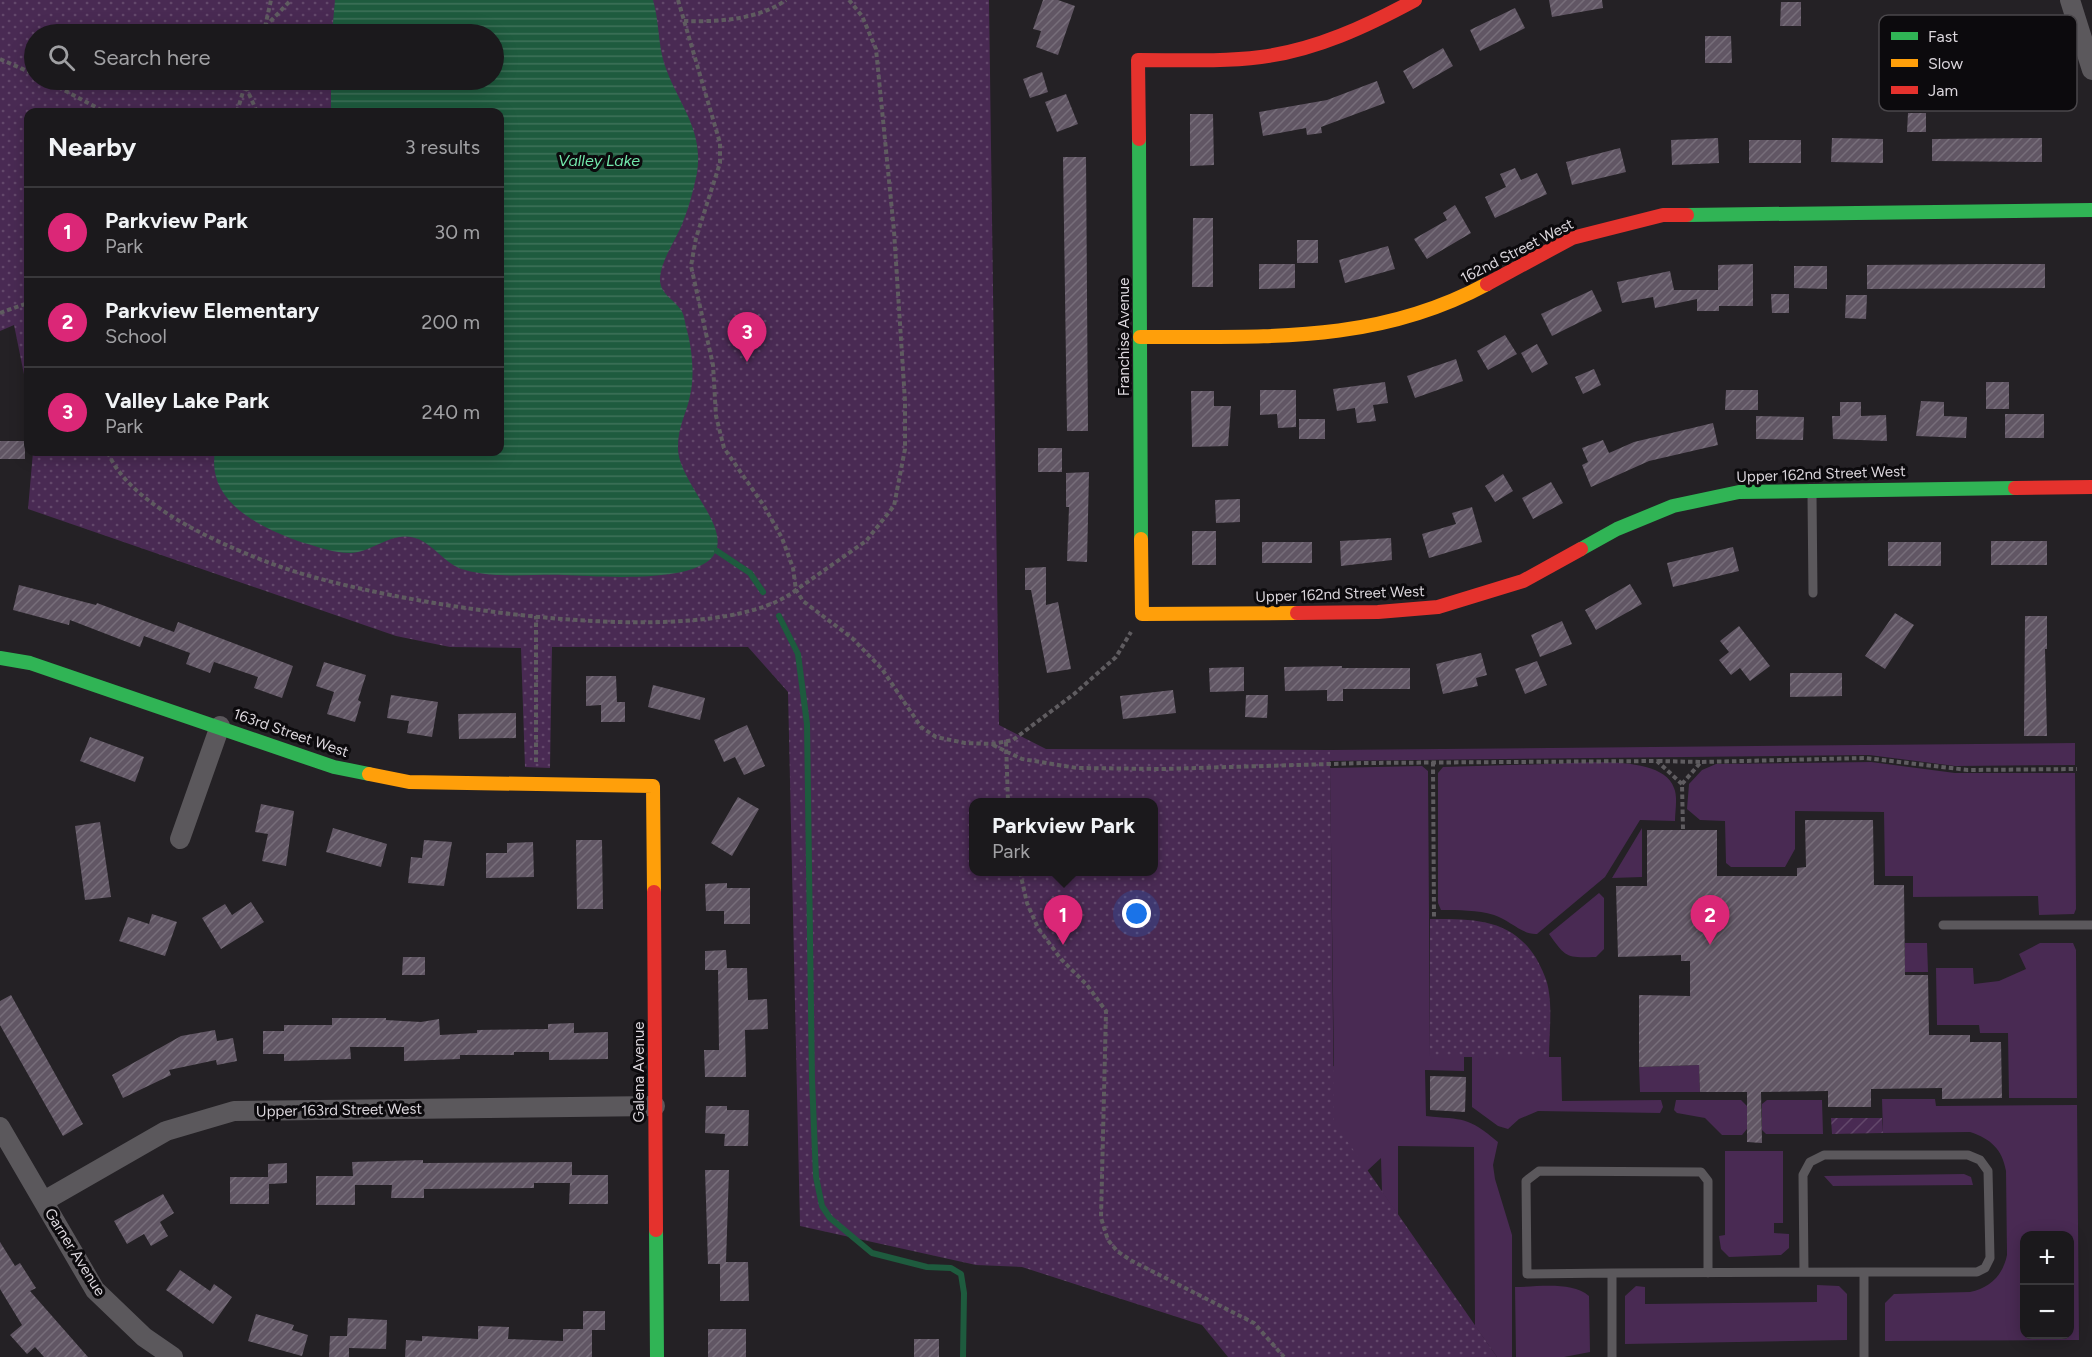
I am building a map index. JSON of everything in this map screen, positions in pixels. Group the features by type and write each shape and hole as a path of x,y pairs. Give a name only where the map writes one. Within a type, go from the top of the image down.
{"street":[{"name":"Franchise Avenue","path":"1142,614 1138,60 1243,59 1318,44 1383,19 1415,0"},
{"path":"2070,0 2075,15"},
{"path":"2077,22 2092,70"},
{"name":"162nd Street West","path":"1140,337 1310,335 1383,325 1452,303 1572,238 1663,215 2092,210"},
{"name":"Upper 162nd Street West","path":"1142,614 1378,612 1438,607 1523,581 1617,529 1673,507 1739,492 1812,489 2092,487"},
{"name":"163rd Street West","path":"0,658 30,663 220,726 334,767 409,782 654,786"},
{"path":"180,838 220,726"},
{"name":"Galena Avenue","path":"654,786 657,1357"},
{"name":"Upper 163rd Street West","path":"44,1201 166,1131 234,1111 655,1106"},
{"name":"Garner Avenue","path":"0,1127 95,1290 144,1337 172,1357"}],"lane":[{"path":"1812,489 1813,593"},
{"path":"1944,925 2092,925"},
{"path":"1708,1274 1708,1181 1701,1172 1539,1171 1526,1181 1527,1274 1708,1274 1977,1272 1985,1268 1990,1258 1988,1171 1980,1160 1968,1155 1824,1155 1810,1162 1803,1175 1804,1272"},
{"path":"1864,1272 1864,1357"},
{"path":"1612,1273 1612,1357"}],"path":[{"path":"266,24 271,0"},
{"path":"268,24 291,0"},
{"path":"678,0 720,143 720,163 696,238 691,266 713,365 716,416 724,448 764,506 782,538 793,568 796,590 803,601 852,638 882,669 921,728 936,737 992,744 1006,742 1031,728 1116,657 1142,614"},
{"path":"684,21 721,22 776,8 786,0"},
{"path":"110,456 123,477 140,494 170,514 214,538 282,567 407,600 536,616 668,621 722,617 748,612 785,599 866,541 894,506 905,449 905,401 894,242 876,50 862,16 849,0"},
{"path":"0,59 24,70"},
{"path":"64,90 98,108"},
{"path":"238,108 244,90"},
{"path":"247,90 255,108"},
{"path":"0,313 24,304"},
{"path":"536,616 536,784"},
{"path":"1006,742 1008,798"},
{"path":"992,744 1006,752 1037,763 1077,768 1184,768 1433,762 1701,762 1865,758 1968,770 2077,769"},
{"path":"1657,761 1682,784"},
{"path":"1433,762 1434,919"},
{"path":"1683,829 1682,784 1701,762"},
{"path":"1021,876 1027,903 1038,928 1061,959 1087,985 1106,1011 1100,1193 1102,1229 1108,1240 1131,1262 1254,1323 1284,1357"}],"shaded area":[{"path":"0,0 989,0 999,725 1046,749 1330,750 1334,1122 1497,1357 1228,1357 1202,1325 1022,1267 976,1265 800,1226 788,692 748,647 552,647 550,768 525,767 521,648 450,647 396,636 28,509 33,456 504,456 504,108 24,108 24,374 14,325 0,331"},
{"path":"2075,743 2075,765 1955,766 1869,755 1330,761 1330,750"},
{"path":"1597,762 1636,765 1653,769 1666,777 1675,792 1675,821 1640,820 1605,877 1537,934 1526,932 1488,913 1441,910 1438,903 1438,773 1443,767"},
{"path":"1871,762 1955,773 2075,773 2076,909 2074,914 2039,915 2038,896 1913,897 1913,876 1885,876 1884,812 1795,811 1795,849 1785,867 1731,867 1726,863 1725,821 1700,820 1687,809 1689,784 1702,770 1716,764"},
{"path":"1422,766 1428,771 1430,1056 1464,1057 1464,1071 1425,1070 1426,1116 1472,1123 1498,1142 1493,1165 1495,1179 1512,1235 1512,1357 1497,1357 1475,1326 1474,1147 1398,1146 1398,1215 1382,1192 1381,1158 1367,1171 1355,1175 1278,1082 1334,1066 1330,768"},
{"path":"1642,828 1642,877 1612,878"},
{"path":"1599,893 1604,898 1604,949 1596,957 1568,955 1559,948 1549,934"},
{"path":"1430,919 1461,919 1490,924 1515,935 1526,945 1540,966 1548,989 1549,1057 1430,1057"},
{"path":"1905,943 1927,943 1928,972 1905,972"},
{"path":"2040,943 2073,943 2076,950 2077,1098 2009,1098 2008,1033 1980,1033 1979,1025 1937,1025 1936,968 1973,968 1974,984 1999,981 2026,969 2019,954"},
{"path":"1472,1057 1561,1057 1562,1101 1661,1100 1663,1107 1660,1113 1538,1111 1519,1119 1508,1129 1498,1126 1472,1107"},
{"path":"1699,1065 1700,1092 1640,1092 1639,1067"},
{"path":"1882,1099 1935,1099 1936,1106 2077,1105 2079,1340 1885,1341 1885,1303 1894,1294 1977,1290 1994,1280 2005,1262 2007,1255 2004,1163 1990,1142 1970,1132 1883,1133"},
{"path":"1676,1100 1741,1100 1747,1106 1747,1129 1742,1135 1722,1135 1705,1118 1677,1113 1674,1110"},
{"path":"1767,1100 1822,1100 1823,1134 1766,1134 1762,1130 1762,1104"},
{"path":"1831,1118 1882,1118 1883,1133 1832,1134"},
{"path":"1725,1151 1783,1151 1783,1223 1774,1223 1774,1233 1789,1234 1789,1248 1781,1255 1729,1257 1721,1249 1719,1236 1725,1235"},
{"path":"1964,1174 1971,1177 1973,1185 1833,1186 1824,1176"},
{"path":"1817,1285 1839,1286 1847,1294 1847,1340 1625,1344 1625,1296 1636,1286 1645,1287 1645,1304 1817,1302"},
{"path":"1515,1287 1573,1288 1589,1296 1590,1352 1564,1357 1516,1357"}],"water":[{"name":"Valley Lake","path":"335,0 653,0 664,63 697,142 697,173 692,194 680,229 665,258 660,283 664,292 682,312 690,343 692,388 679,433 678,447 685,474 710,516 715,529 718,542 715,553 705,563 689,570 645,576 502,575 465,570 451,563 426,543 411,537 395,538 358,552 338,552 304,543 256,522 241,512 219,486 215,470 215,456 504,456 504,108 331,108 331,90 504,90 504,24 333,24"}],"building":[{"path":"1043,0 1058,0 1075,6 1058,55 1036,47 1041,31 1033,29"},
{"path":"1549,0 1602,0 1603,8 1552,17"},
{"path":"1781,2 1801,2 1801,26 1780,26"},
{"path":"1515,8 1525,28 1480,51 1470,30"},
{"path":"1705,36 1731,36 1732,63 1705,63"},
{"path":"1443,48 1453,66 1413,89 1403,71"},
{"path":"1042,72 1048,92 1030,98 1023,79"},
{"path":"1377,81 1385,103 1321,127 1322,133 1307,135 1306,128 1263,136 1259,112 1327,100"},
{"path":"1066,94 1078,124 1057,132 1045,102"},
{"path":"1908,113 1926,113 1926,132 1907,132"},
{"path":"1190,114 1213,114 1214,165 1190,166"},
{"path":"1718,138 1719,163 1672,165 1671,140"},
{"path":"1832,138 1883,139 1883,163 1831,162"},
{"path":"2042,138 2042,162 1932,161 1932,139"},
{"path":"1749,140 1801,140 1801,163 1749,163"},
{"path":"1620,148 1626,172 1572,185 1566,162"},
{"path":"1063,157 1086,157 1088,431 1067,431"},
{"path":"1515,168 1521,180 1537,173 1547,194 1495,218 1485,197 1506,187 1500,174"},
{"path":"1455,205 1471,233 1427,259 1414,239 1447,220 1443,213"},
{"path":"1193,218 1213,218 1213,287 1192,287"},
{"path":"1297,240 1318,240 1318,263 1297,263"},
{"path":"1388,246 1395,269 1345,283 1339,260"},
{"path":"1259,264 1295,264 1295,288 1259,289"},
{"path":"1753,264 1753,306 1719,306 1719,311 1697,311 1697,299 1655,308 1653,297 1622,303 1617,282 1670,271 1674,290 1718,290 1718,265"},
{"path":"2045,264 2045,288 1867,289 1867,265"},
{"path":"1794,266 1827,266 1827,289 1794,288"},
{"path":"1592,290 1602,311 1552,336 1541,314"},
{"path":"1771,294 1789,294 1789,313 1772,313"},
{"path":"1846,295 1867,295 1866,319 1845,318"},
{"path":"1505,335 1517,354 1488,370 1477,351"},
{"path":"1537,344 1548,364 1532,373 1521,353"},
{"path":"1456,359 1463,381 1415,398 1407,376"},
{"path":"1594,369 1601,385 1583,394 1575,377"},
{"path":"1385,382 1388,403 1373,405 1376,421 1357,423 1355,408 1337,411 1333,389"},
{"path":"1986,382 2009,382 2009,409 1986,409"},
{"path":"1260,390 1296,390 1296,427 1278,428 1277,414 1260,415"},
{"path":"1726,390 1758,390 1758,410 1725,410"},
{"path":"1191,391 1214,391 1214,406 1231,406 1228,446 1192,447"},
{"path":"1921,401 1944,402 1944,416 1967,417 1966,438 1916,436"},
{"path":"1840,402 1861,402 1861,416 1886,415 1887,441 1833,439 1832,416 1840,416"},
{"path":"2005,414 2044,414 2044,438 2005,438"},
{"path":"1756,416 1804,417 1803,440 1756,439"},
{"path":"1299,419 1325,419 1325,439 1299,439"},
{"path":"1713,423 1718,445 1649,461 1591,487 1582,465 1588,462 1582,448 1603,440 1609,453 1634,442"},
{"path":"0,441 24,441 25,459 0,459"},
{"path":"1038,448 1062,448 1062,472 1038,472"},
{"path":"1089,472 1087,562 1067,561 1069,507 1066,507 1066,473"},
{"path":"1503,474 1513,491 1495,502 1485,486"},
{"path":"1551,482 1563,503 1533,519 1522,498"},
{"path":"1240,499 1240,522 1216,523 1215,500"},
{"path":"1472,507 1482,542 1429,558 1422,534 1456,524 1452,513"},
{"path":"1192,531 1216,531 1216,565 1192,565"},
{"path":"1391,538 1392,560 1341,566 1340,541"},
{"path":"1991,541 2047,541 2047,565 1991,565"},
{"path":"1262,542 1312,542 1312,563 1262,563"},
{"path":"1888,542 1941,542 1941,566 1888,566"},
{"path":"1733,547 1739,571 1673,587 1667,563"},
{"path":"1046,567 1046,605 1058,602 1071,669 1047,673 1031,590 1025,590 1025,568"},
{"path":"1630,584 1642,604 1596,630 1585,610"},
{"path":"19,585 96,605 97,603 174,632 178,622 293,666 282,698 254,688 258,677 214,662 210,673 186,664 190,653 144,636 140,647 70,620 69,625 13,610"},
{"path":"1895,613 1914,625 1885,669 1865,656"},
{"path":"2025,616 2047,616 2047,649 2045,649 2047,736 2024,736"},
{"path":"1562,621 1572,644 1540,657 1531,635"},
{"path":"1739,626 1770,666 1750,681 1740,668 1731,675 1719,660 1729,652 1720,641"},
{"path":"1481,653 1487,675 1476,678 1478,686 1443,694 1436,664"},
{"path":"1537,661 1547,685 1525,694 1515,669"},
{"path":"324,662 366,675 358,700 361,702 355,722 327,714 334,692 316,686"},
{"path":"1342,666 1342,668 1410,668 1410,689 1343,689 1343,701 1327,701 1327,690 1285,691 1284,667"},
{"path":"1244,667 1244,691 1210,692 1209,668"},
{"path":"1790,673 1842,673 1842,696 1790,697"},
{"path":"586,676 616,676 617,702 625,702 625,722 601,722 601,705 586,706"},
{"path":"653,685 705,698 700,720 648,707"},
{"path":"1173,690 1176,713 1123,719 1120,696"},
{"path":"391,695 438,702 432,737 407,733 409,721 387,718"},
{"path":"1246,695 1268,695 1267,718 1245,717"},
{"path":"516,713 516,738 459,739 458,714"},
{"path":"747,725 765,766 744,775 735,757 724,762 714,740"},
{"path":"90,737 144,757 135,782 80,761"},
{"path":"738,797 759,809 732,856 711,843"},
{"path":"261,804 294,811 286,866 262,861 268,834 255,832"},
{"path":"1805,820 1873,820 1874,885 1904,885 1905,975 1928,975 1929,1035 1970,1035 1970,1042 2001,1042 2002,1098 1942,1099 1942,1088 1871,1089 1871,1107 1828,1107 1828,1091 1761,1092 1762,1143 1747,1142 1747,1092 1700,1092 1699,1065 1639,1067 1639,995 1690,996 1690,961 1681,961 1681,955 1618,957 1616,886 1647,886 1647,830 1717,830 1717,876 1797,876 1797,868 1806,867"},
{"path":"100,822 111,897 85,900 75,826"},
{"path":"333,828 387,844 381,867 326,852"},
{"path":"424,840 452,842 444,886 408,883 411,857 422,858"},
{"path":"576,840 602,840 603,909 577,909"},
{"path":"533,842 534,877 486,878 486,853 507,853 507,843"},
{"path":"727,883 727,888 750,888 750,924 724,924 724,911 706,911 705,884"},
{"path":"251,902 264,922 221,949 202,918 225,904 232,915"},
{"path":"152,914 177,922 165,956 119,941 128,917 149,924"},
{"path":"726,950 727,968 747,968 748,1000 767,999 768,1029 745,1030 746,1077 705,1077 704,1050 719,1050 718,970 705,970 705,951"},
{"path":"403,957 425,957 425,975 402,975"},
{"path":"11,995 83,1124 63,1136 0,1025 0,1001"},
{"path":"332,1018 386,1018 386,1020 421,1022 439,1019 440,1035 477,1033 477,1030 548,1029 548,1024 574,1023 574,1033 608,1032 608,1059 549,1060 549,1052 514,1052 514,1055 460,1055 460,1059 404,1061 404,1047 350,1047 351,1059 284,1061 284,1054 263,1054 263,1031 284,1031 284,1025 332,1025"},
{"path":"215,1030 217,1041 233,1038 237,1061 217,1065 216,1060 169,1070 171,1075 123,1098 112,1075 181,1036"},
{"path":"1430,1076 1466,1077 1465,1112 1430,1110"},
{"path":"706,1106 727,1106 727,1110 749,1110 748,1146 724,1146 725,1134 705,1133"},
{"path":"423,1160 423,1163 572,1162 572,1175 608,1175 608,1204 569,1204 570,1183 534,1183 534,1188 424,1189 424,1198 391,1198 392,1185 355,1185 355,1205 316,1205 316,1176 353,1176 352,1162"},
{"path":"287,1163 287,1183 269,1184 269,1204 230,1204 230,1177 268,1177 268,1164"},
{"path":"705,1170 729,1170 726,1262 748,1262 749,1301 720,1301 720,1264 708,1264"},
{"path":"163,1194 174,1213 160,1222 168,1236 151,1246 144,1234 127,1244 114,1221"},
{"path":"0,1242 15,1266 20,1263 36,1288 30,1291 88,1357 44,1357 35,1347 27,1354 10,1335 22,1325 0,1289"},
{"path":"180,1270 210,1291 214,1284 232,1297 213,1324 166,1290"},
{"path":"583,1311 605,1311 605,1330 592,1330 592,1357 405,1357 406,1340 422,1341 422,1336 478,1339 478,1326 509,1327 508,1339 563,1341 563,1329 583,1329"},
{"path":"256,1314 294,1325 292,1330 308,1335 302,1356 248,1341"},
{"path":"348,1318 387,1320 386,1349 349,1348 349,1357 329,1357 330,1336 347,1336"},
{"path":"708,1329 746,1329 746,1357 708,1357"},
{"path":"914,1339 939,1339 939,1357 914,1357"}],"waterway":[{"path":"717,551 750,573 763,592"},
{"path":"779,616 798,654 807,724 812,1079 816,1177 822,1206 830,1218 872,1253 927,1267 951,1268 961,1274 964,1293 963,1357"}],"traffic: fast":[{"path":"1139,139 1141,539"},
{"path":"1687,215 2092,210"},
{"path":"1581,549 1617,529 1673,506 1739,492 2015,488"},
{"path":"0,658 30,663 334,767 369,774"},
{"path":"656,1230 657,1357"}],"traffic: slow":[{"path":"1140,337 1274,336 1360,327 1403,318 1445,304 1487,284"},
{"path":"1141,539 1142,614 1297,613"},
{"path":"369,774 409,782 653,786 654,892"}],"traffic: jam":[{"path":"1139,139 1138,60 1231,60 1281,54 1341,36 1415,0"},
{"path":"1487,284 1572,238 1663,215 1687,215"},
{"path":"2015,488 2092,487"},
{"path":"1297,613 1378,612 1438,607 1523,581 1581,549"},
{"path":"654,892 656,1230"}],"place":[{"name":"Valley Lake Park","path":"747,362"},
{"name":"Parkview Park","path":"1063,945"},
{"name":"Parkview Elementary","path":"1710,945"}]}
